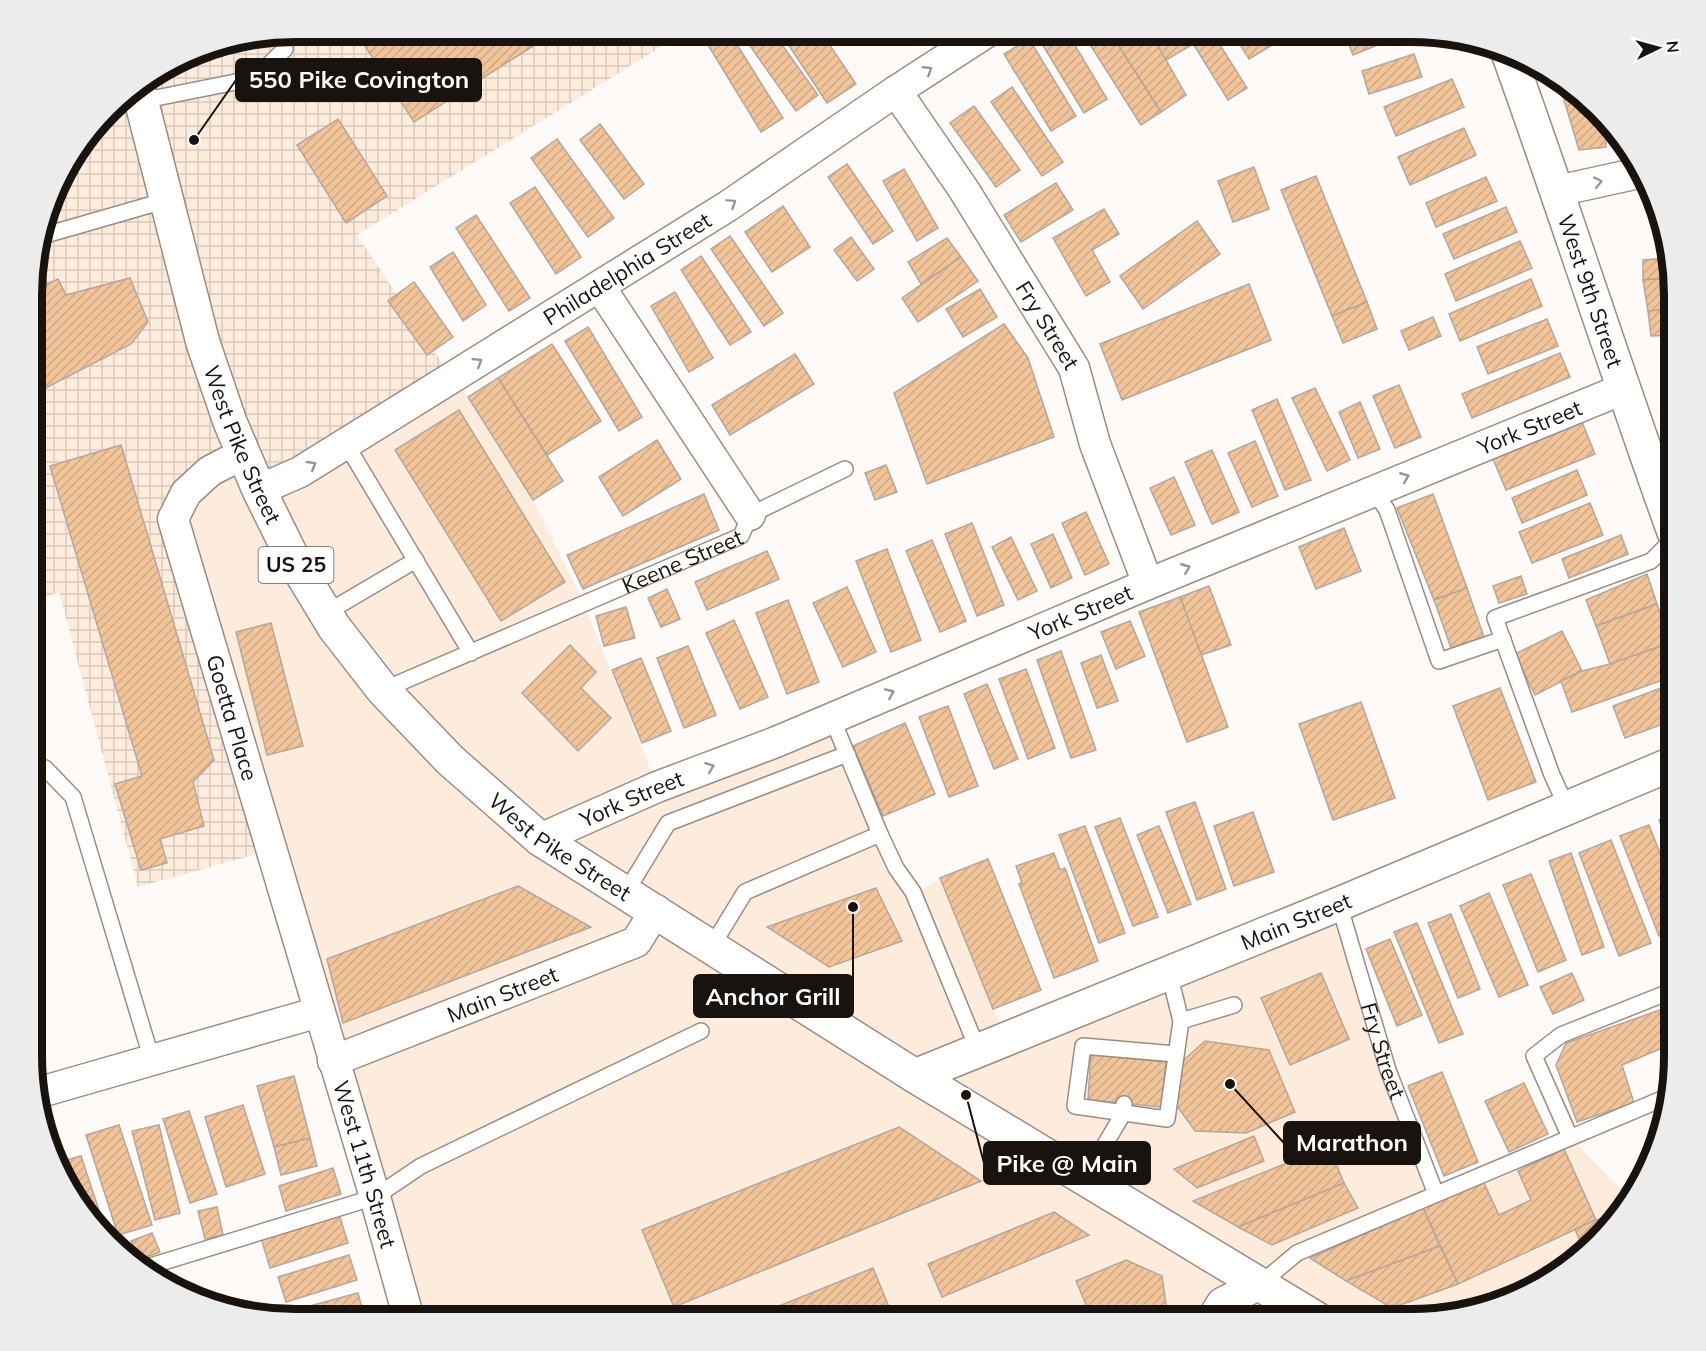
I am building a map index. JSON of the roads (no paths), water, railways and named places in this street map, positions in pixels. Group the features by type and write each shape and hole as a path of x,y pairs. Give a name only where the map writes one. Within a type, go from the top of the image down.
{"main road":[{"name":"West 9th Street","path":"1511,62 1664,504"},
{"name":"West Pike Street","path":"139,95 203,343 243,454 294,561 326,613 383,690 450,760 540,839 626,891 915,1076 1301,1309"},
{"name":"Main Street","path":"915,1076 1340,904 1664,767"}],"street":[{"name":"Philadelphia Street","path":"259,490 300,472 600,287 728,206 896,90 971,42"},
{"name":"Fry Street","path":"896,90 964,190 1074,368 1095,444 1148,584"},
{"path":"1557,191 1633,174"},
{"name":"Keene Street","path":"600,287 750,515"},
{"name":"York Street","path":"540,839 657,787 776,742 1373,490 1623,389"},
{"name":"Goetta Place","path":"243,454 210,471 186,492 172,519 319,1012"},
{"name":"Main Street","path":"333,1061 636,942 656,910"},
{"path":"44,1091 319,1012"},
{"name":"West 11th Street","path":"319,1012 406,1309"},
{"path":"1218,1309 1222,1303 1260,1284"}],"lane":[{"path":"142,94 255,78 285,49 285,43"},
{"path":"50,234 166,200"},
{"path":"346,444 471,653"},
{"path":"750,515 845,470"},
{"path":"1373,490 1387,510 1439,661 1503,639"},
{"name":"Keene Street","path":"383,690 741,536 750,515"},
{"path":"1567,808 1552,775 1495,618 1651,561 1664,548"},
{"path":"326,613 416,560"},
{"path":"832,718 880,834 896,868 913,892 978,1050"},
{"path":"626,891 668,824 847,754"},
{"path":"42,768 73,797 152,1060"},
{"path":"712,946 745,892 880,834"},
{"name":"Fry Street","path":"1340,904 1388,1071 1436,1194"},
{"path":"1168,973 1181,1021 1167,1119 1124,1109 1075,1106 1083,1046 1130,1054 1176,1054"},
{"path":"1569,1137 1534,1056 1561,1035 1664,994"},
{"path":"1181,1021 1234,1005"},
{"path":"154,1265 375,1197 421,1167 700,1031"},
{"path":"1260,1284 1297,1253 1660,1100"},
{"path":"1085,1178 1124,1109"}],"place":[{"name":"550 Pike Covington","path":"194,140"},
{"name":"Anchor Grill","path":"853,907"},
{"name":"Marathon","path":"1230,1084"},
{"name":"Pike @ Main","path":"966,1095"}]}
